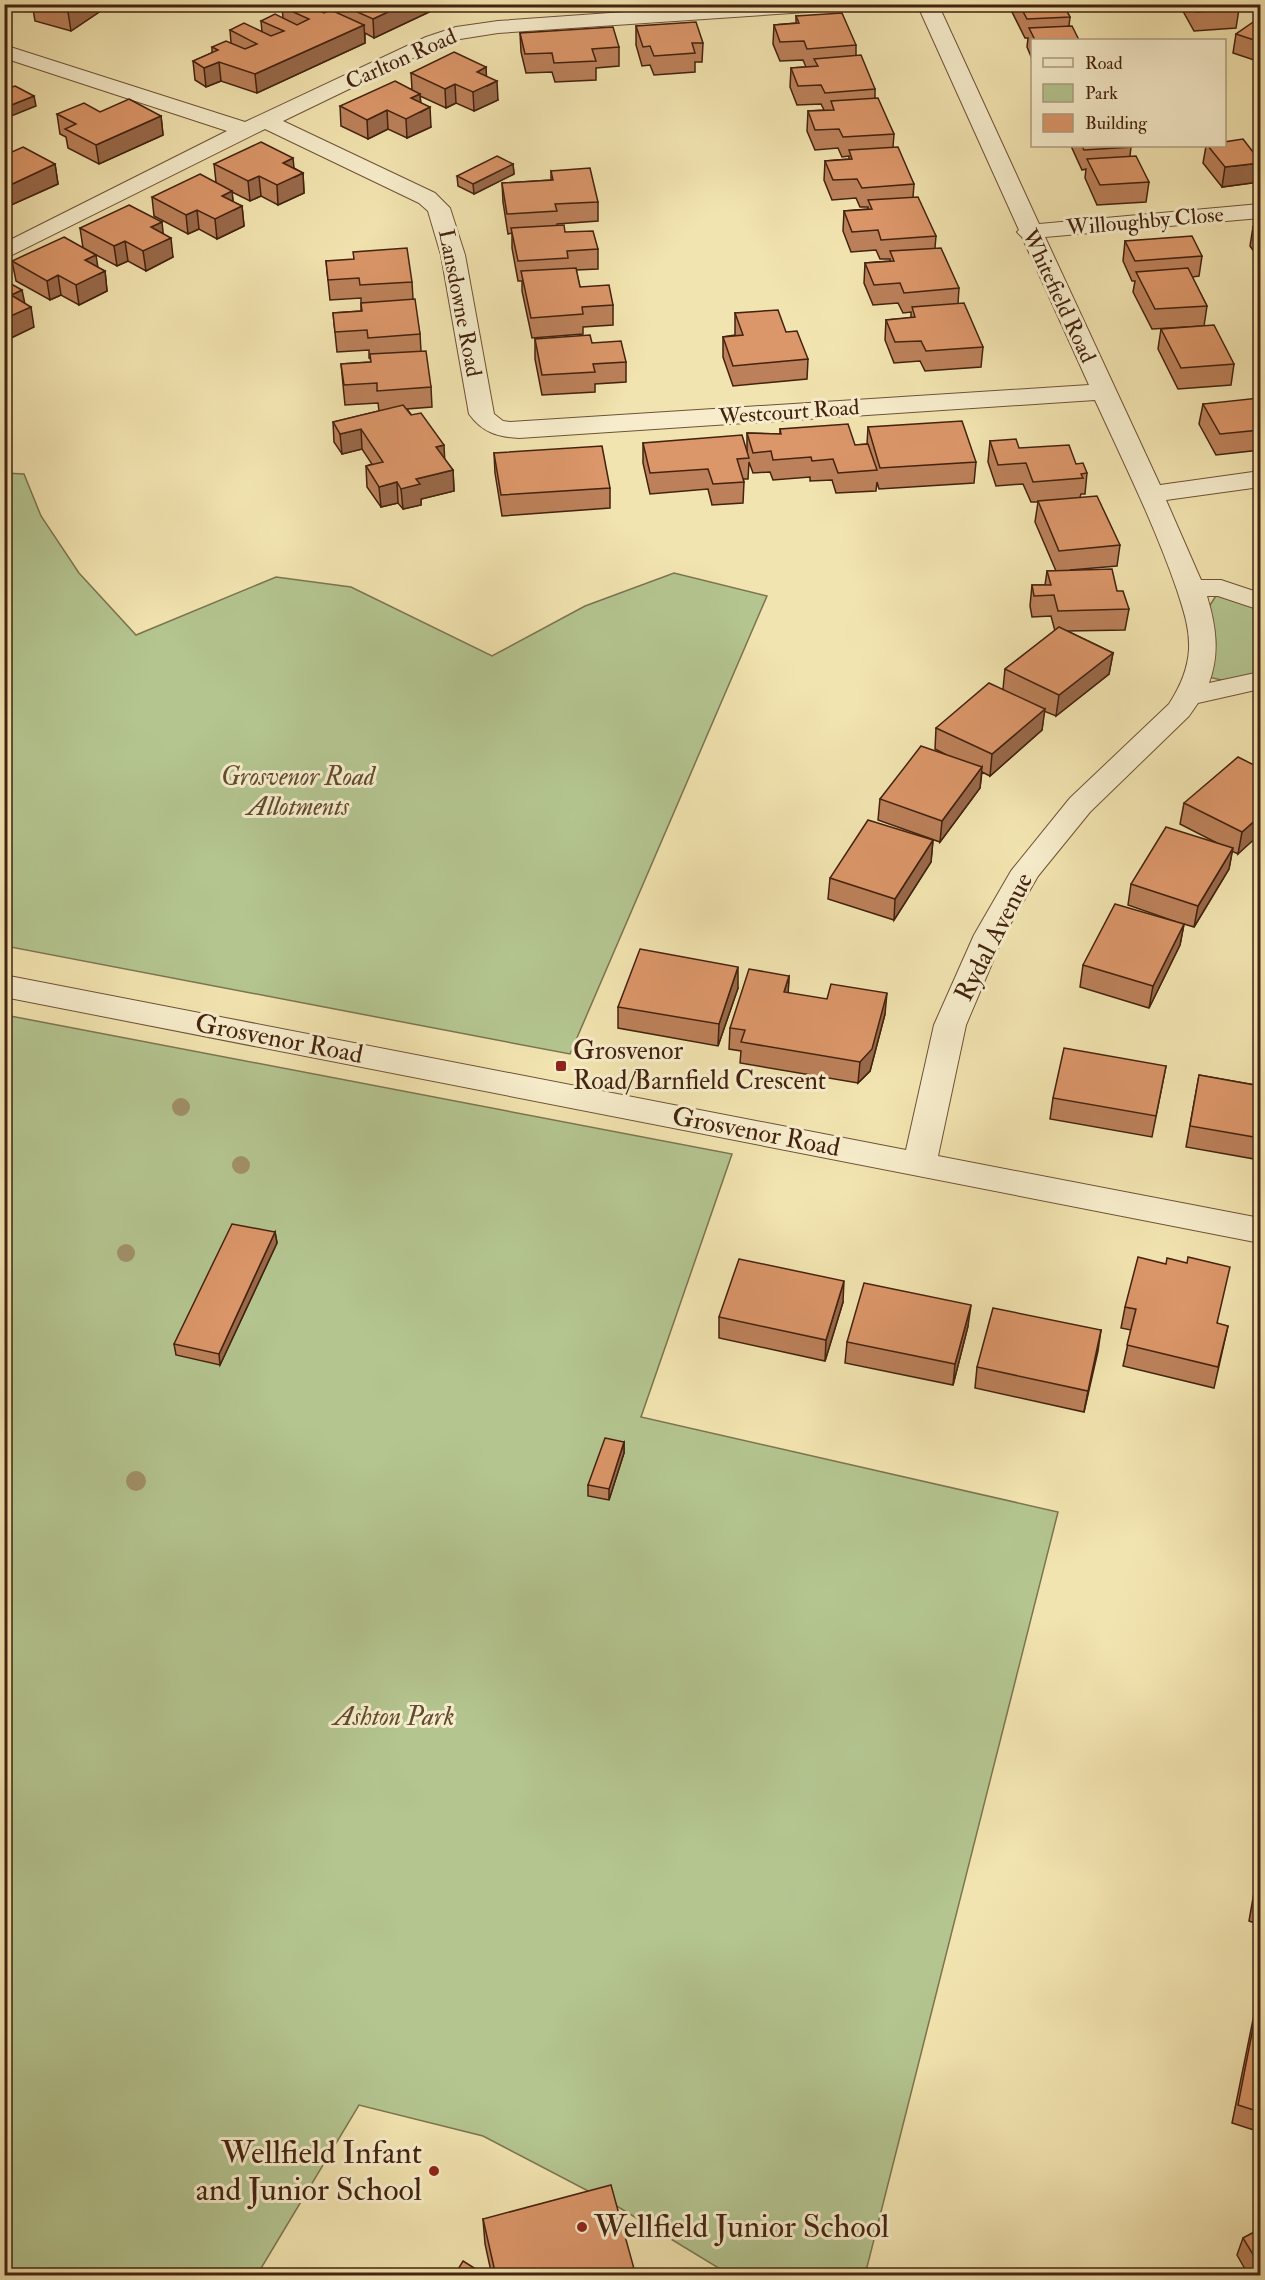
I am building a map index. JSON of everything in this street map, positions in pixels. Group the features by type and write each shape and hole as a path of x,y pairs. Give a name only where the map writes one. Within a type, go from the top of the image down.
{"street":[{"name":"Carlton Road","path":"4,252 256,125 433,41 456,33 519,25 836,4"},
{"name":"Whitefield Road","path":"927,4 1029,232 1175,547 1190,588"},
{"name":"Lansdowne Road","path":"4,51 256,125 427,198 439,208 453,255 482,414"},
{"name":"Willoughby Close","path":"1029,232 1260,211"},
{"name":"Westcourt Road","path":"482,414 487,424 512,430 1103,392"},
{"path":"1151,494 1260,479"},
{"path":"1190,588 1221,588 1260,602"},
{"name":"Rydal Avenue","path":"920,1164 950,1025 989,935 1026,871 1080,805 1179,710 1190,696 1200,675 1205,646 1202,619 1190,588"},
{"path":"1190,696 1260,681"},
{"name":"Grosvenor Road","path":"4,986 1260,1231"}],"green space":[{"name":"Grosvenor Road Allotments","path":"4,473 24,474 41,516 79,573 136,635 276,577 351,587 492,656 585,606 674,573 767,596 570,1054 5,946"},
{"path":"1221,588 1260,602 1260,681 1242,685 1200,675 1201,619"},
{"name":"Ashton Park","path":"5,1015 732,1154 641,1417 1058,1512 865,2275 730,2275 615,2205 483,2136 359,2105 257,2275 5,2275"}],"building":[{"path":"40,4 80,4 68,12"},
{"path":"288,4 306,4 324,13 331,10 364,25 255,74 219,62 204,68 193,61 218,50 212,47 226,41 245,49 257,44 230,30 244,23 271,36 284,31 261,21 275,14 297,25 309,19 282,7"},
{"path":"347,4 405,4 373,19 344,6"},
{"path":"1019,4 1063,4 1070,17 1027,19"},
{"path":"1192,4 1236,4 1239,9 1196,12"},
{"path":"842,13 856,45 807,49 804,41 780,42 774,25 799,23 796,16"},
{"path":"1259,18 1260,42 1236,34"},
{"path":"696,22 703,43 692,43 695,53 654,56 650,46 643,47 636,26"},
{"path":"1072,26 1078,39 1034,39 1029,28"},
{"path":"613,27 619,47 592,49 596,61 554,63 552,53 525,54 520,33"},
{"path":"454,52 486,67 477,72 497,81 473,92 455,84 445,89 411,73"},
{"path":"861,55 875,89 825,93 821,85 798,86 791,68 818,66 814,59"},
{"path":"395,81 420,94 411,98 430,107 406,119 387,110 367,120 340,106"},
{"path":"15,86 34,96 4,108 4,90"},
{"path":"878,98 894,134 843,137 839,129 815,130 808,111 834,110 831,101"},
{"path":"129,99 161,116 96,145 65,129 76,124 57,114 84,103 100,112"},
{"path":"1243,139 1260,163 1225,167 1209,147 1226,147 1226,142"},
{"path":"261,142 293,158 283,163 303,173 277,185 259,176 248,181 214,164"},
{"path":"23,147 55,164 6,187 4,186 4,148 12,152"},
{"path":"898,147 914,184 862,188 857,179 833,180 825,161 852,159 849,150"},
{"path":"1082,147 1131,147 1084,150"},
{"path":"497,156 513,164 473,184 457,176"},
{"path":"1136,156 1149,182 1100,185 1087,159"},
{"path":"590,168 598,202 555,204 557,211 507,214 502,183 553,180 551,171"},
{"path":"200,174 232,191 222,196 242,206 215,219 197,210 186,215 152,197"},
{"path":"918,197 936,236 881,240 878,230 852,232 844,211 872,209 868,200"},
{"path":"129,205 162,222 151,227 171,238 143,251 125,241 114,246 80,228"},
{"path":"564,225 565,232 593,231 598,249 567,251 568,258 518,261 511,228"},
{"path":"1260,226 1260,236 1253,227"},
{"path":"1192,236 1202,256 1135,261 1125,241"},
{"path":"64,237 96,255 85,260 105,271 76,285 58,275 47,281 12,261"},
{"path":"407,248 412,282 360,285 359,278 328,280 326,261 354,259 353,252"},
{"path":"941,248 959,288 904,293 900,283 874,285 865,263 894,261 890,251"},
{"path":"576,268 580,287 609,285 613,305 582,307 583,314 531,318 521,271"},
{"path":"1188,268 1207,306 1155,309 1136,272"},
{"path":"4,280 22,290 11,295 31,307 4,319"},
{"path":"415,299 420,334 368,338 367,330 335,332 333,313 362,311 361,303"},
{"path":"964,303 983,347 926,351 921,341 895,342 886,320 915,317 912,307"},
{"path":"778,310 786,332 797,331 808,359 733,366 723,337 743,335 735,313"},
{"path":"1214,325 1234,364 1181,368 1161,329"},
{"path":"590,335 592,343 621,341 626,362 593,364 595,372 542,375 535,339"},
{"path":"426,351 431,387 377,391 377,383 344,385 341,364 371,362 370,354"},
{"path":"1259,398 1260,430 1220,434 1203,404"},
{"path":"403,405 411,415 421,413 444,445 436,447 453,470 416,479 420,484 401,489 397,482 379,487 366,466 383,462 361,429 340,434 333,422"},
{"path":"962,421 976,462 880,468 868,427"},
{"path":"848,424 855,445 868,444 877,470 838,473 833,459 812,461 811,457 773,460 771,451 753,453 747,433 781,434 780,429"},
{"path":"742,435 749,458 737,459 744,482 713,484 708,469 650,473 643,443"},
{"path":"1016,439 1019,448 1069,445 1076,464 1083,463 1087,473 1081,474 1083,478 1033,482 1026,463 998,465 990,441"},
{"path":"602,446 610,488 501,495 494,453"},
{"path":"1097,496 1120,545 1059,551 1038,501"},
{"path":"1112,569 1117,591 1123,591 1129,609 1058,611 1054,595 1034,596 1032,585 1051,585 1047,571"},
{"path":"1059,627 1113,653 1059,695 1005,669"},
{"path":"989,683 1045,709 992,754 936,728"},
{"path":"921,746 982,767 942,821 880,799"},
{"path":"1238,757 1260,768 1260,816 1242,832 1184,803"},
{"path":"868,820 933,840 895,899 830,878"},
{"path":"1166,827 1233,848 1198,906 1131,884"},
{"path":"1115,904 1184,924 1153,986 1083,965"},
{"path":"640,949 738,967 719,1024 618,1007"},
{"path":"749,969 789,976 784,992 827,999 831,984 887,993 872,1049 860,1062 741,1042 745,1030 730,1028"},
{"path":"1064,1048 1166,1066 1156,1116 1053,1098"},
{"path":"1199,1075 1260,1086 1260,1138 1190,1126"},
{"path":"232,1224 275,1232 219,1354 174,1344"},
{"path":"1138,1257 1166,1264 1167,1258 1187,1263 1188,1257 1230,1267 1217,1323 1228,1326 1218,1367 1127,1345 1136,1309 1125,1307"},
{"path":"739,1259 844,1281 826,1340 719,1317"},
{"path":"864,1283 971,1305 955,1364 847,1342"},
{"path":"993,1308 1101,1330 1088,1391 977,1367"},
{"path":"605,1438 624,1442 609,1489 588,1485"},
{"path":"1260,1867 1260,1904 1255,1902"},
{"path":"1260,1992 1260,2112 1238,2105"},
{"name":"Wellfield Junior School","path":"611,2185 636,2276 496,2276 483,2219"},
{"path":"1260,2229 1260,2266 1243,2238"},
{"path":"463,2261 487,2276 454,2276"}],"place":[{"name":"Grosvenor Road/Barnfield Crescent","path":"561,1066"},
{"name":"Wellfield Infant and Junior School","path":"434,2171"},
{"name":"Wellfield Junior School","path":"582,2227"}]}
